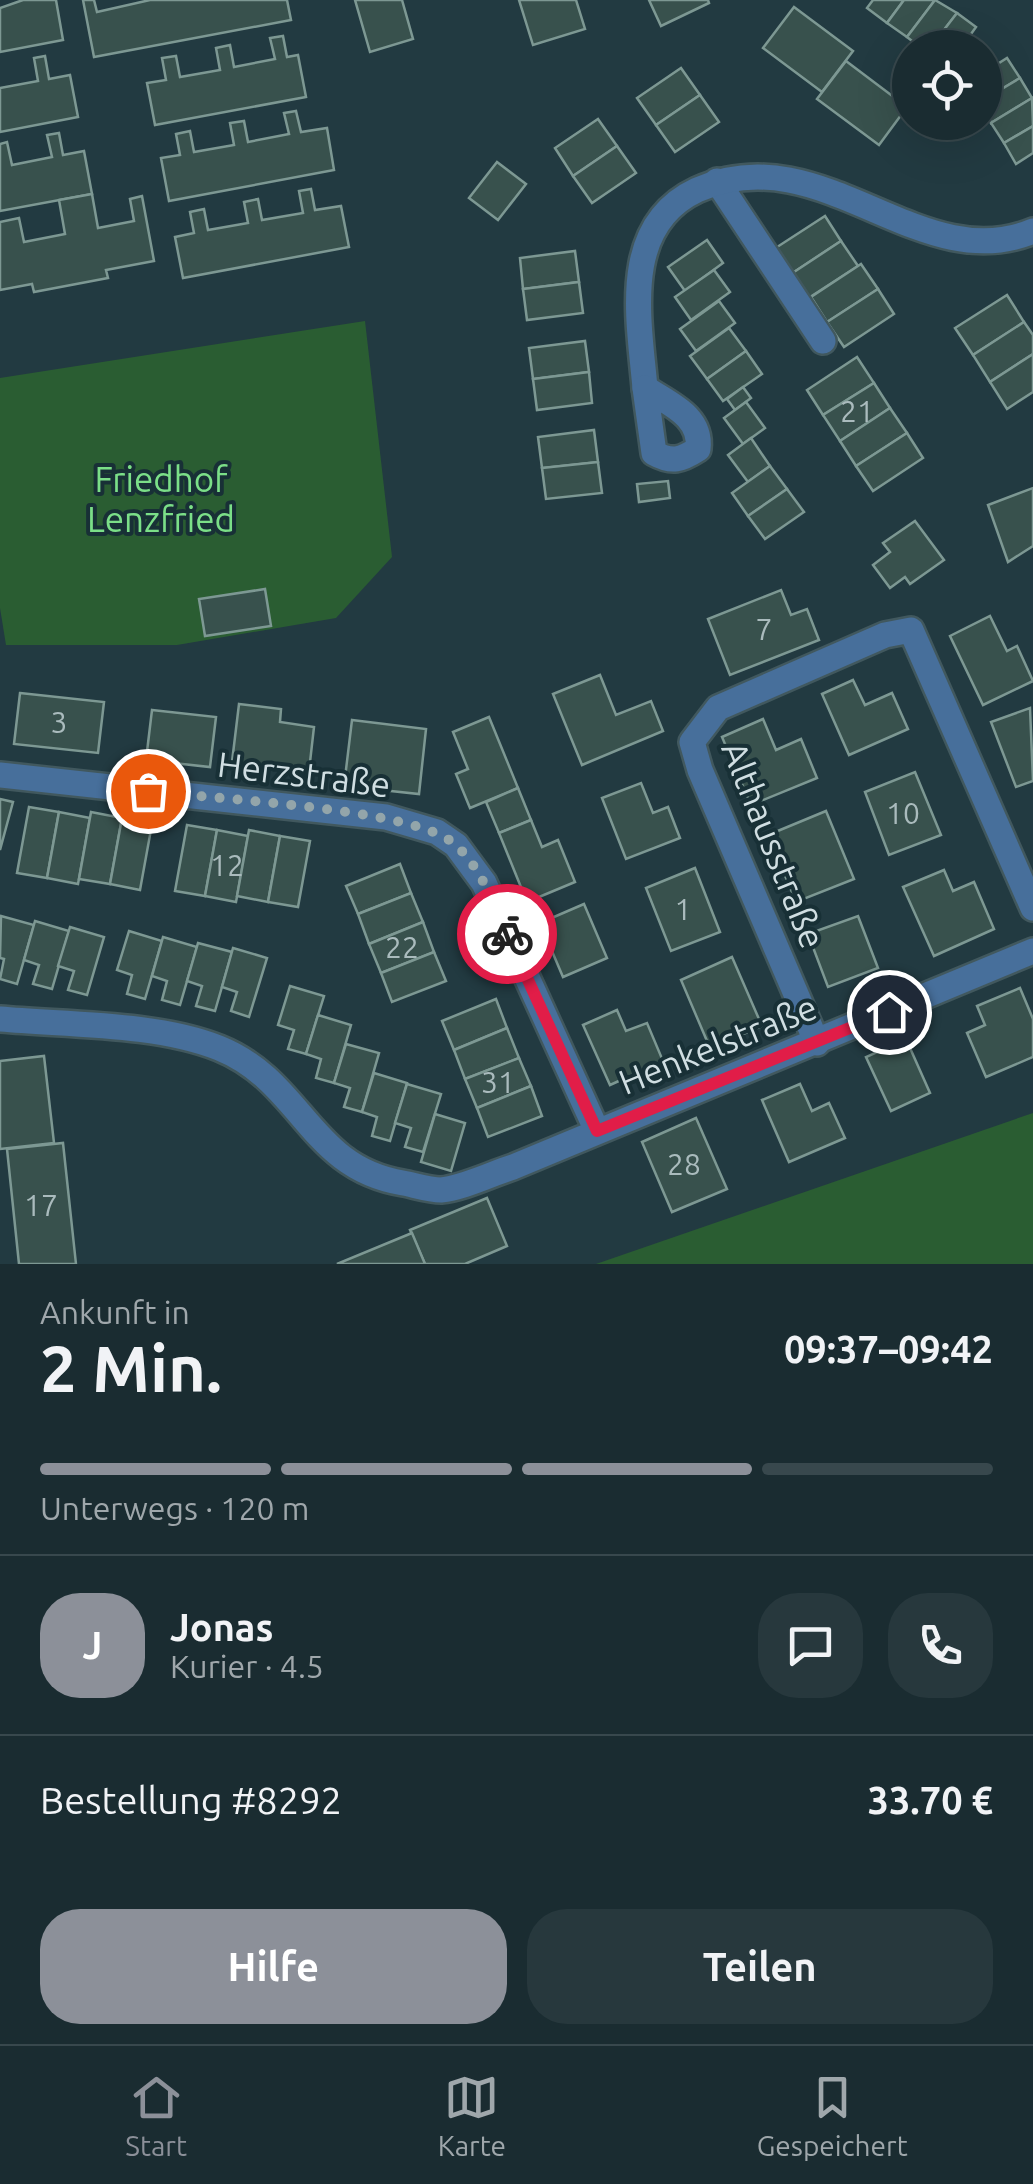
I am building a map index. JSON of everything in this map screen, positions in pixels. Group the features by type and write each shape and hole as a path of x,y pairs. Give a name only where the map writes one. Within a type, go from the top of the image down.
{"street":[{"path":"645,388 638,267 658,220 688,194 718,181 788,177 830,188 963,243 1033,231"},
{"path":"718,181 822,341"},
{"name":"Althausstraße","path":"817,1043 700,770 692,742 718,708 885,634 910,630 1033,908"},
{"name":"Herzstraße","path":"0,774 386,817 437,832 456,844 484,883 597,1131"},
{"name":"Henkelstraße","path":"0,1019 165,1034 215,1046 252,1063 276,1083 332,1153 374,1179 441,1190 513,1167 1033,951"}],"green space":[{"name":"Friedhof Lenzfried","path":"365,321 392,557 336,618 177,645 6,645 0,608 0,378"},
{"path":"1033,1113 1033,1264 596,1264"}],"building":[{"path":"23,0 56,0 63,40 0,52 0,8"},
{"path":"83,0 94,0 97,12 150,0 287,0 291,20 94,57"},
{"path":"355,0 402,0 413,39 370,52"},
{"path":"519,0 576,0 585,29 533,45"},
{"path":"649,0 708,0 709,3 661,26"},
{"path":"873,0 904,0 887,23 867,8"},
{"path":"904,0 935,0 912,30 897,30 887,23"},
{"path":"935,0 957,13 944,30 912,30"},
{"path":"794,7 853,51 822,92 763,48"},
{"path":"957,13 976,27 974,30 944,30"},
{"path":"283,36 287,57 298,55 306,97 155,125 147,83 166,80 162,58 176,56 180,77 220,70 216,48 230,45 234,67 275,59 270,38"},
{"path":"45,56 49,79 70,75 78,117 0,132 0,88 38,81 34,58"},
{"path":"1007,58 1020,78 1002,89 1002,61"},
{"path":"846,61 892,96 892,127 879,145 817,99"},
{"path":"681,68 700,95 656,125 637,98"},
{"path":"1020,78 1032,98 1002,116 1002,89"},
{"path":"700,95 719,122 675,152 656,125"},
{"path":"1032,98 1033,126 1004,143 1002,116"},
{"path":"296,111 301,132 327,128 334,170 169,201 161,158 180,155 176,134 190,131 194,152 234,145 230,123 244,121 248,142 289,134 284,113"},
{"path":"598,119 617,146 573,176 555,148"},
{"path":"1033,126 1033,153 1016,164 1004,143"},
{"path":"59,133 63,155 84,151 92,194 0,211 0,144 7,142 12,165 52,157 47,135"},
{"path":"617,146 636,173 592,203 573,176"},
{"path":"497,162 526,184 498,220 469,198"},
{"path":"311,189 315,210 341,206 349,247 183,278 175,237 194,233 190,212 204,209 208,230 248,223 244,202 258,199 262,220 303,213 299,191"},
{"path":"92,194 98,228 134,221 130,199 142,196 154,261 106,270 108,278 34,292 32,284 0,290 0,222 19,218 24,242 65,234 59,200"},
{"path":"825,216 841,241 791,274 774,249"},
{"path":"707,240 723,263 685,291 668,267"},
{"path":"841,241 858,266 807,299 791,274"},
{"path":"575,251 579,282 523,289 520,258"},
{"path":"861,264 878,289 827,322 811,297"},
{"path":"714,270 730,292 691,320 675,297"},
{"path":"579,282 583,313 527,320 523,289"},
{"path":"878,289 894,314 844,347 827,322"},
{"path":"1007,295 1024,322 973,355 955,328"},
{"path":"719,301 735,323 696,351 680,329"},
{"path":"1024,322 1033,335 1033,354 990,382 973,355"},
{"path":"729,328 746,351 707,379 690,356"},
{"path":"585,341 589,372 533,379 529,348"},
{"path":"746,351 762,374 723,401 707,379"},
{"path":"1033,354 1033,392 1007,409 990,382"},
{"path":"857,357 874,383 823,415 807,390"},
{"path":"589,372 592,403 537,410 533,379"},
{"path":"874,383 890,408 840,441 823,415"},
{"path":"743,387 751,398 735,410 727,399"},
{"path":"746,402 765,428 743,444 724,418"},
{"path":"890,408 907,433 856,466 840,441"},
{"path":"594,430 598,462 542,468 538,437"},
{"path":"907,433 923,458 873,491 856,466"},
{"path":"751,438 770,466 748,482 728,455"},
{"path":"598,462 602,493 546,499 542,468"},
{"path":"770,466 787,489 748,516 732,493"},
{"path":"668,481 670,498 639,502 637,484"},
{"path":"1033,488 1033,546 1008,562 988,505"},
{"path":"787,489 804,512 765,539 748,516"},
{"path":"915,521 944,560 910,584 905,577 890,588 873,565 890,552 883,543"},
{"path":"265,589 271,626 205,636 199,599"},
{"path":"781,590 791,615 807,609 819,640 730,675 708,619"},
{"path":"990,616 1007,651 1017,646 1033,681 983,705 950,636"},
{"path":"600,675 616,715 651,701 663,731 582,765 553,694"},
{"path":"853,680 865,705 892,693 908,729 849,755 822,694"},
{"path":"20,693 104,702 98,753 14,744"},
{"path":"239,704 281,709 280,722 314,727 309,771 232,762"},
{"path":"1030,708 1033,781 1016,787 991,722"},
{"path":"152,710 216,717 210,767 146,760"},
{"path":"489,717 518,788 470,808 456,774 468,769 453,732"},
{"path":"763,719 776,750 801,739 817,778 751,805 722,737"},
{"path":"352,720 426,729 419,794 344,786"},
{"path":"915,772 941,835 889,855 865,792"},
{"path":"641,783 653,813 668,807 680,838 626,859 602,798"},
{"path":"518,788 531,820 499,833 486,802"},
{"path":"0,799 13,802 0,850"},
{"path":"29,807 59,812 47,878 17,873"},
{"path":"826,811 854,879 796,902 768,835"},
{"path":"59,812 90,818 78,884 47,878"},
{"path":"91,812 122,818 110,884 79,879"},
{"path":"122,818 152,824 140,890 110,884"},
{"path":"531,820 542,847 558,840 575,882 527,902 499,833"},
{"path":"187,825 217,830 205,896 175,891"},
{"path":"217,830 248,836 236,902 205,896"},
{"path":"249,830 280,836 268,902 237,896"},
{"path":"280,836 310,841 298,907 268,902"},
{"path":"400,864 411,893 358,914 346,886"},
{"path":"695,868 720,932 671,951 646,888"},
{"path":"944,870 953,891 974,882 994,929 934,956 903,887"},
{"path":"411,893 423,922 369,944 358,914"},
{"path":"584,904 607,958 563,977 540,923"},
{"path":"1,916 34,925 17,984 0,979 4,959 0,958"},
{"path":"858,916 878,968 828,987 808,934"},
{"path":"35,921 69,931 52,989 33,984 39,965 24,960"},
{"path":"423,922 434,952 381,973 369,944"},
{"path":"70,927 104,937 87,995 68,990 74,971 58,966"},
{"path":"129,931 162,941 145,999 127,994 132,975 117,970"},
{"path":"163,937 197,947 180,1005 162,1000 167,981 152,976"},
{"path":"198,943 232,952 215,1011 196,1006 202,986 187,981"},
{"path":"233,948 267,958 249,1017 231,1011 237,992 222,987"},
{"path":"434,952 446,981 392,1002 381,973"},
{"path":"732,957 762,1026 710,1048 681,980"},
{"path":"290,986 324,996 306,1054 288,1049 294,1030 278,1025"},
{"path":"1020,988 1033,1019 1033,1057 986,1077 967,1033 985,1025 977,1006"},
{"path":"496,999 507,1028 454,1050 442,1021"},
{"path":"617,1010 626,1031 647,1023 663,1061 610,1085 583,1025"},
{"path":"318,1015 351,1025 334,1083 316,1078 321,1059 306,1054"},
{"path":"507,1028 519,1058 465,1079 454,1050"},
{"path":"906,1039 930,1093 891,1111 866,1057"},
{"path":"346,1044 379,1053 362,1112 344,1107 350,1088 334,1083"},
{"path":"44,1056 54,1143 0,1149 0,1061"},
{"path":"519,1058 531,1086 477,1108 465,1079"},
{"path":"374,1073 407,1083 390,1141 372,1136 377,1117 362,1112"},
{"path":"407,1084 441,1094 423,1152 405,1147 411,1128 395,1123"},
{"path":"800,1084 812,1111 829,1103 845,1138 789,1162 762,1100"},
{"path":"531,1086 542,1116 488,1137 477,1108"},
{"path":"435,1114 465,1123 451,1171 421,1162"},
{"path":"696,1118 727,1189 672,1212 642,1142"},
{"path":"63,1143 76,1264 19,1264 7,1149"},
{"path":"487,1198 507,1246 465,1264 425,1264 410,1230"},
{"path":"412,1233 425,1264 337,1264"}],"way so far":[{"path":"148,791 386,817 437,832 456,844 484,883 507,934"}],"route":[{"path":"507,934 597,1131 889,1012"}]}
